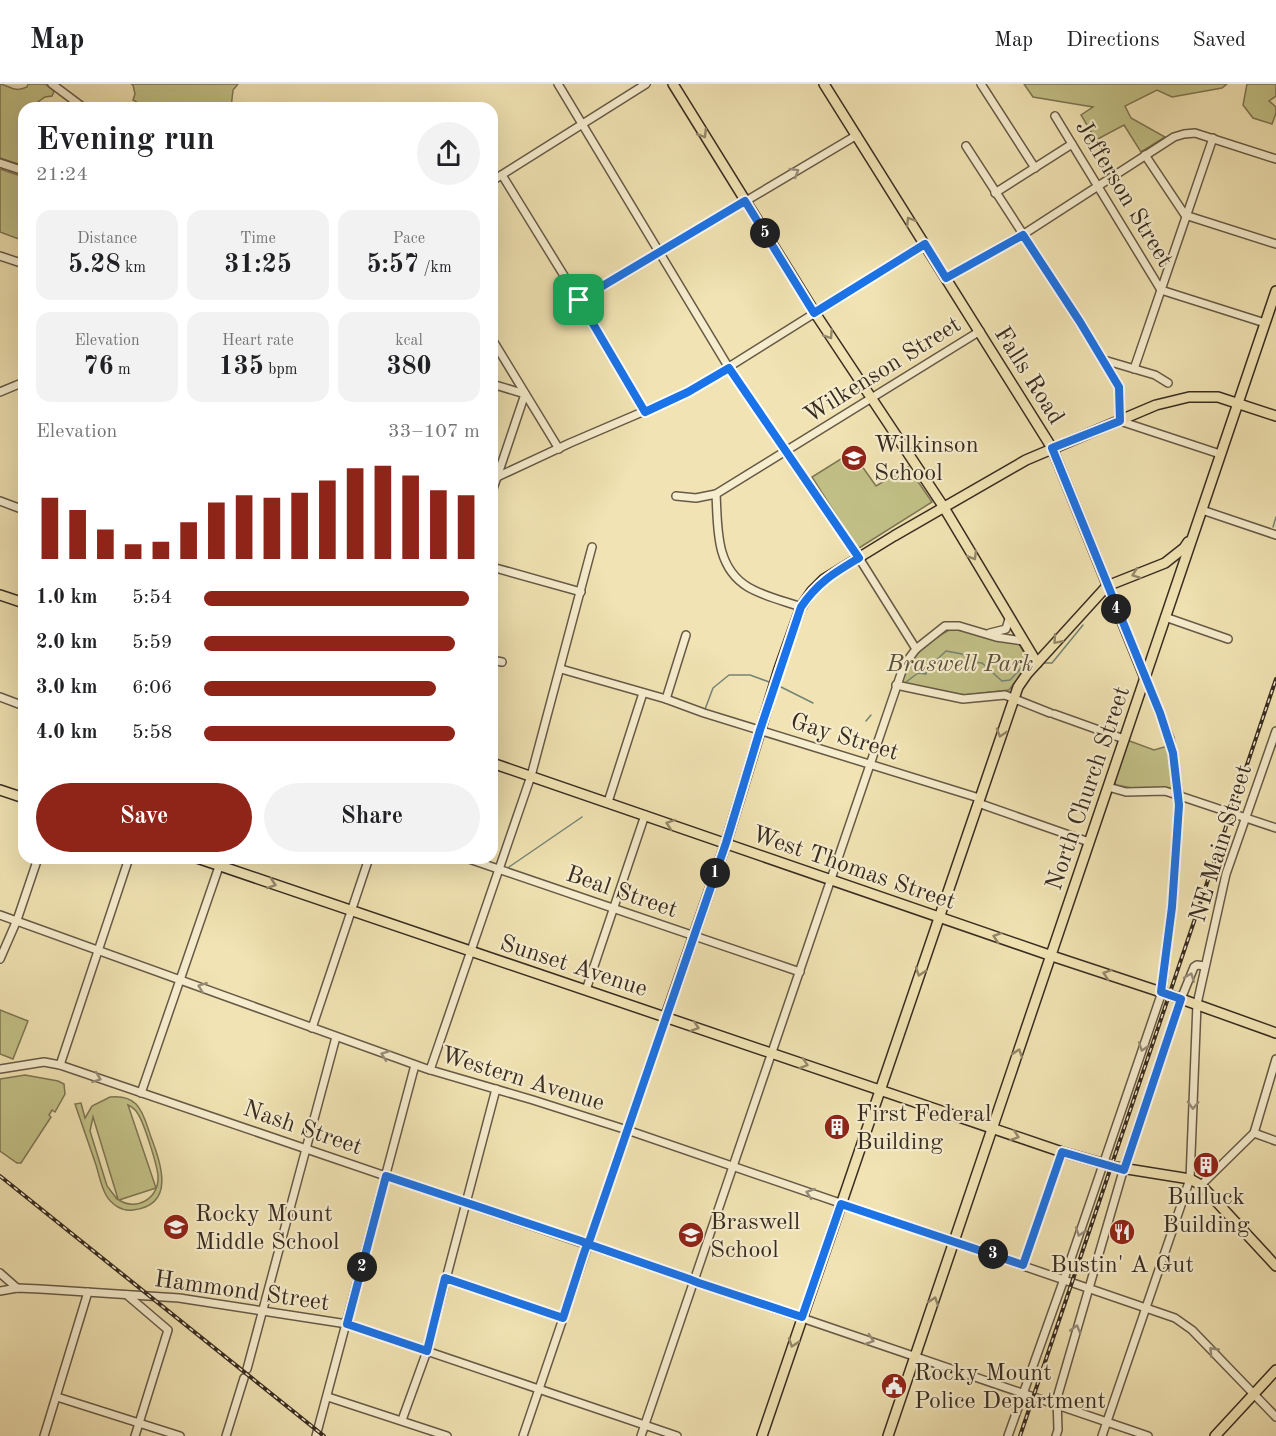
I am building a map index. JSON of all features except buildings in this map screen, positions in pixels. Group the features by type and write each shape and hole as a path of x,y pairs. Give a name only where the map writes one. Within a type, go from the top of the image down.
{"main road":[{"path":"673,84 814,313 943,506 1037,663"},
{"name":"Falls Road","path":"824,84 1052,448 1144,678"},
{"name":"North Church Street","path":"888,1436 1276,291"},
{"path":"666,1016 726,843 760,730 801,607 824,579 943,506 1026,460 1156,405 1178,399 1218,397 1276,416"},
{"path":"762,1436 1018,687 1107,586 1166,562 1184,548 1194,532"},
{"path":"1166,562 1173,563 1178,569 1169,596 1167,613"},
{"path":"0,595 18,601"},
{"name":"West Thomas Street","path":"498,765 1052,956 1166,993 1276,1033"},
{"path":"0,790 18,796"},
{"name":"Sunset Avenue","path":"225,864 351,911 1062,1152 1124,1170 1190,1179"},
{"path":"1190,1179 1201,1185 1276,1266"},
{"path":"1215,1436 1276,1370"}],"street":[{"path":"52,84 76,102"},
{"path":"558,84 729,368 859,558 916,649"},
{"path":"498,177 646,84"},
{"path":"981,84 1035,168"},
{"name":"Jefferson Street","path":"1056,116 1161,290 1265,323"},
{"path":"946,278 1023,235 1174,137 1195,133 1276,159"},
{"path":"579,300 857,135"},
{"path":"1134,369 1212,138"},
{"path":"995,193 1072,144"},
{"path":"966,146 1104,360 1119,387 1120,421 1220,454"},
{"path":"1145,155 1185,216 1276,244"},
{"path":"0,163 18,169"},
{"path":"502,175 645,412"},
{"path":"498,475 688,392 925,244"},
{"path":"0,256 18,262"},
{"name":"Wilkenson Street","path":"676,496 696,498 716,494 980,331"},
{"path":"498,349 559,449"},
{"path":"1104,360 1155,375 1168,383"},
{"path":"0,392 18,384"},
{"path":"498,386 525,394"},
{"path":"498,468 525,394"},
{"path":"716,494 719,544 730,571 749,588 801,607"},
{"path":"0,501 18,508"},
{"path":"1202,510 1276,535"},
{"path":"430,1070 531,776 592,547"},
{"path":"498,569 581,592"},
{"path":"1167,613 1228,639"},
{"path":"985,633 1003,631 1009,619"},
{"path":"641,1436 904,664 916,649 945,626 959,626 996,637 1023,641"},
{"path":"666,699 686,634"},
{"path":"498,661 502,662"},
{"name":"Gay Street","path":"561,669 666,699 870,764 1089,842"},
{"name":"Falls Road","path":"1008,1436 1107,1165 1166,993 1179,795 1170,739 1144,678"},
{"path":"896,685 963,699 1005,695 1124,739"},
{"path":"608,802 643,693"},
{"path":"0,697 18,704"},
{"name":"NE Main Street","path":"1102,1436 1190,1179 1197,1004 1226,874 1276,731"},
{"path":"1108,787 1126,792 1159,790 1276,828"},
{"path":"586,990 645,815"},
{"path":"0,959 17,920 36,864"},
{"path":"60,1065 127,864"},
{"path":"141,1093 219,864"},
{"path":"312,1028 367,864"},
{"name":"Beal Street","path":"484,864 800,972"},
{"name":"Western Avenue","path":"0,915 415,1065 627,1130 1184,1322 1276,1417"},
{"path":"1056,1436 1058,1406 1056,1398 1124,1170 1181,999 1194,967 1205,966"},
{"path":"523,1436 666,1016"},
{"path":"247,1369 336,1037"},
{"path":"1201,1185 1254,1133 1276,1059"},
{"name":"Nash Street","path":"0,1069 34,1063 60,1065 1148,1436"},
{"path":"316,1436 415,1065"},
{"path":"402,1420 427,1351 496,1089"},
{"path":"1254,1133 1276,1141"},
{"path":"1023,1265 1062,1152"},
{"path":"0,1273 17,1288"},
{"path":"445,1278 563,1318"},
{"name":"Hammond Street","path":"0,1291 17,1288 179,1298 347,1324 677,1436"},
{"path":"44,1436 88,1292"},
{"path":"126,1294 168,1330 135,1436"},
{"path":"226,1436 244,1378"},
{"path":"57,1397 180,1436"},
{"path":"328,1397 447,1436"}],"green space":[{"path":"0,84 19,89 27,87 28,84 45,84 54,91 52,96 45,97 38,102 18,102 18,164 0,158"},
{"path":"131,84 238,84 233,90 232,102 136,102 133,100 135,94"},
{"path":"1024,84 1227,84 1222,88 1172,97 1157,90 1125,106 1131,118 1165,137 1141,152 1124,125 1096,140 1081,115 1093,107 1033,97"},
{"path":"1247,84 1276,84 1276,96 1269,101 1276,107 1272,124 1253,118 1243,105"},
{"path":"0,169 18,175 18,239 0,232"},
{"path":"852,452 876,486 908,467 932,502 859,548 812,477"},
{"name":"Braswell Park","path":"953,629 1019,644 1029,665 1009,690 965,695 904,684 902,681 909,662 934,639"},
{"path":"1127,740 1154,750 1168,746 1174,782 1171,788 1137,789 1116,785 1114,780"},
{"path":"0,1010 28,1021 13,1059 0,1054"},
{"path":"25,1075 58,1081 64,1084 65,1094 55,1112 52,1110 49,1115 51,1117 21,1163 17,1163 0,1151 0,1079"},
{"path":"110,1097 127,1098 139,1107 158,1159 162,1182 160,1192 147,1207 133,1210 121,1209 106,1195 75,1104 81,1103 85,1118 92,1106","holes":["128,1105 134,1109 144,1126 153,1155 158,1177 156,1188","93,1117 118,1199 107,1186 90,1131","156,1188 151,1197 139,1203 132,1204 119,1200"]}],"waterway":[{"path":"1273,527 1276,517"},
{"path":"1044,663 1052,663 1083,625"},
{"path":"906,682 918,673 926,674 927,669 946,651 962,654 973,662 982,663 1002,681 1010,680 1026,663 1033,663"},
{"path":"704,712 713,688 729,675 750,675 772,683"},
{"path":"779,686 813,703"},
{"path":"866,721 871,715"},
{"path":"509,867 582,817"}],"railway":[{"path":"1020,1436 1276,679"},
{"path":"0,1176 324,1436"}],"place":[{"name":"Wilkinson School","path":"854,458"},
{"name":"First Federal Building","path":"837,1127"},
{"name":"Bulluck Building","path":"1206,1165"},
{"name":"Rocky Mount Middle School","path":"176,1227"},
{"name":"Bustin' A Gut","path":"1122,1232"},
{"name":"Braswell School","path":"691,1235"},
{"name":"Rocky Mount Police Department","path":"894,1386"}],"route":[{"path":"579,300 645,412 688,392 729,368 859,558 824,579 801,607 779,669 726,843 590,1239 588,1244 583,1256 563,1318 445,1278 427,1351 347,1324 386,1176 466,1202 581,1241 588,1244 699,1283 802,1317 841,1204 1023,1265 1062,1152 1124,1170 1181,999 1161,992 1172,907 1179,805 1170,739 1052,448 1120,421 1119,387 1023,235 946,278 925,244 814,313 745,201 579,300"}]}
